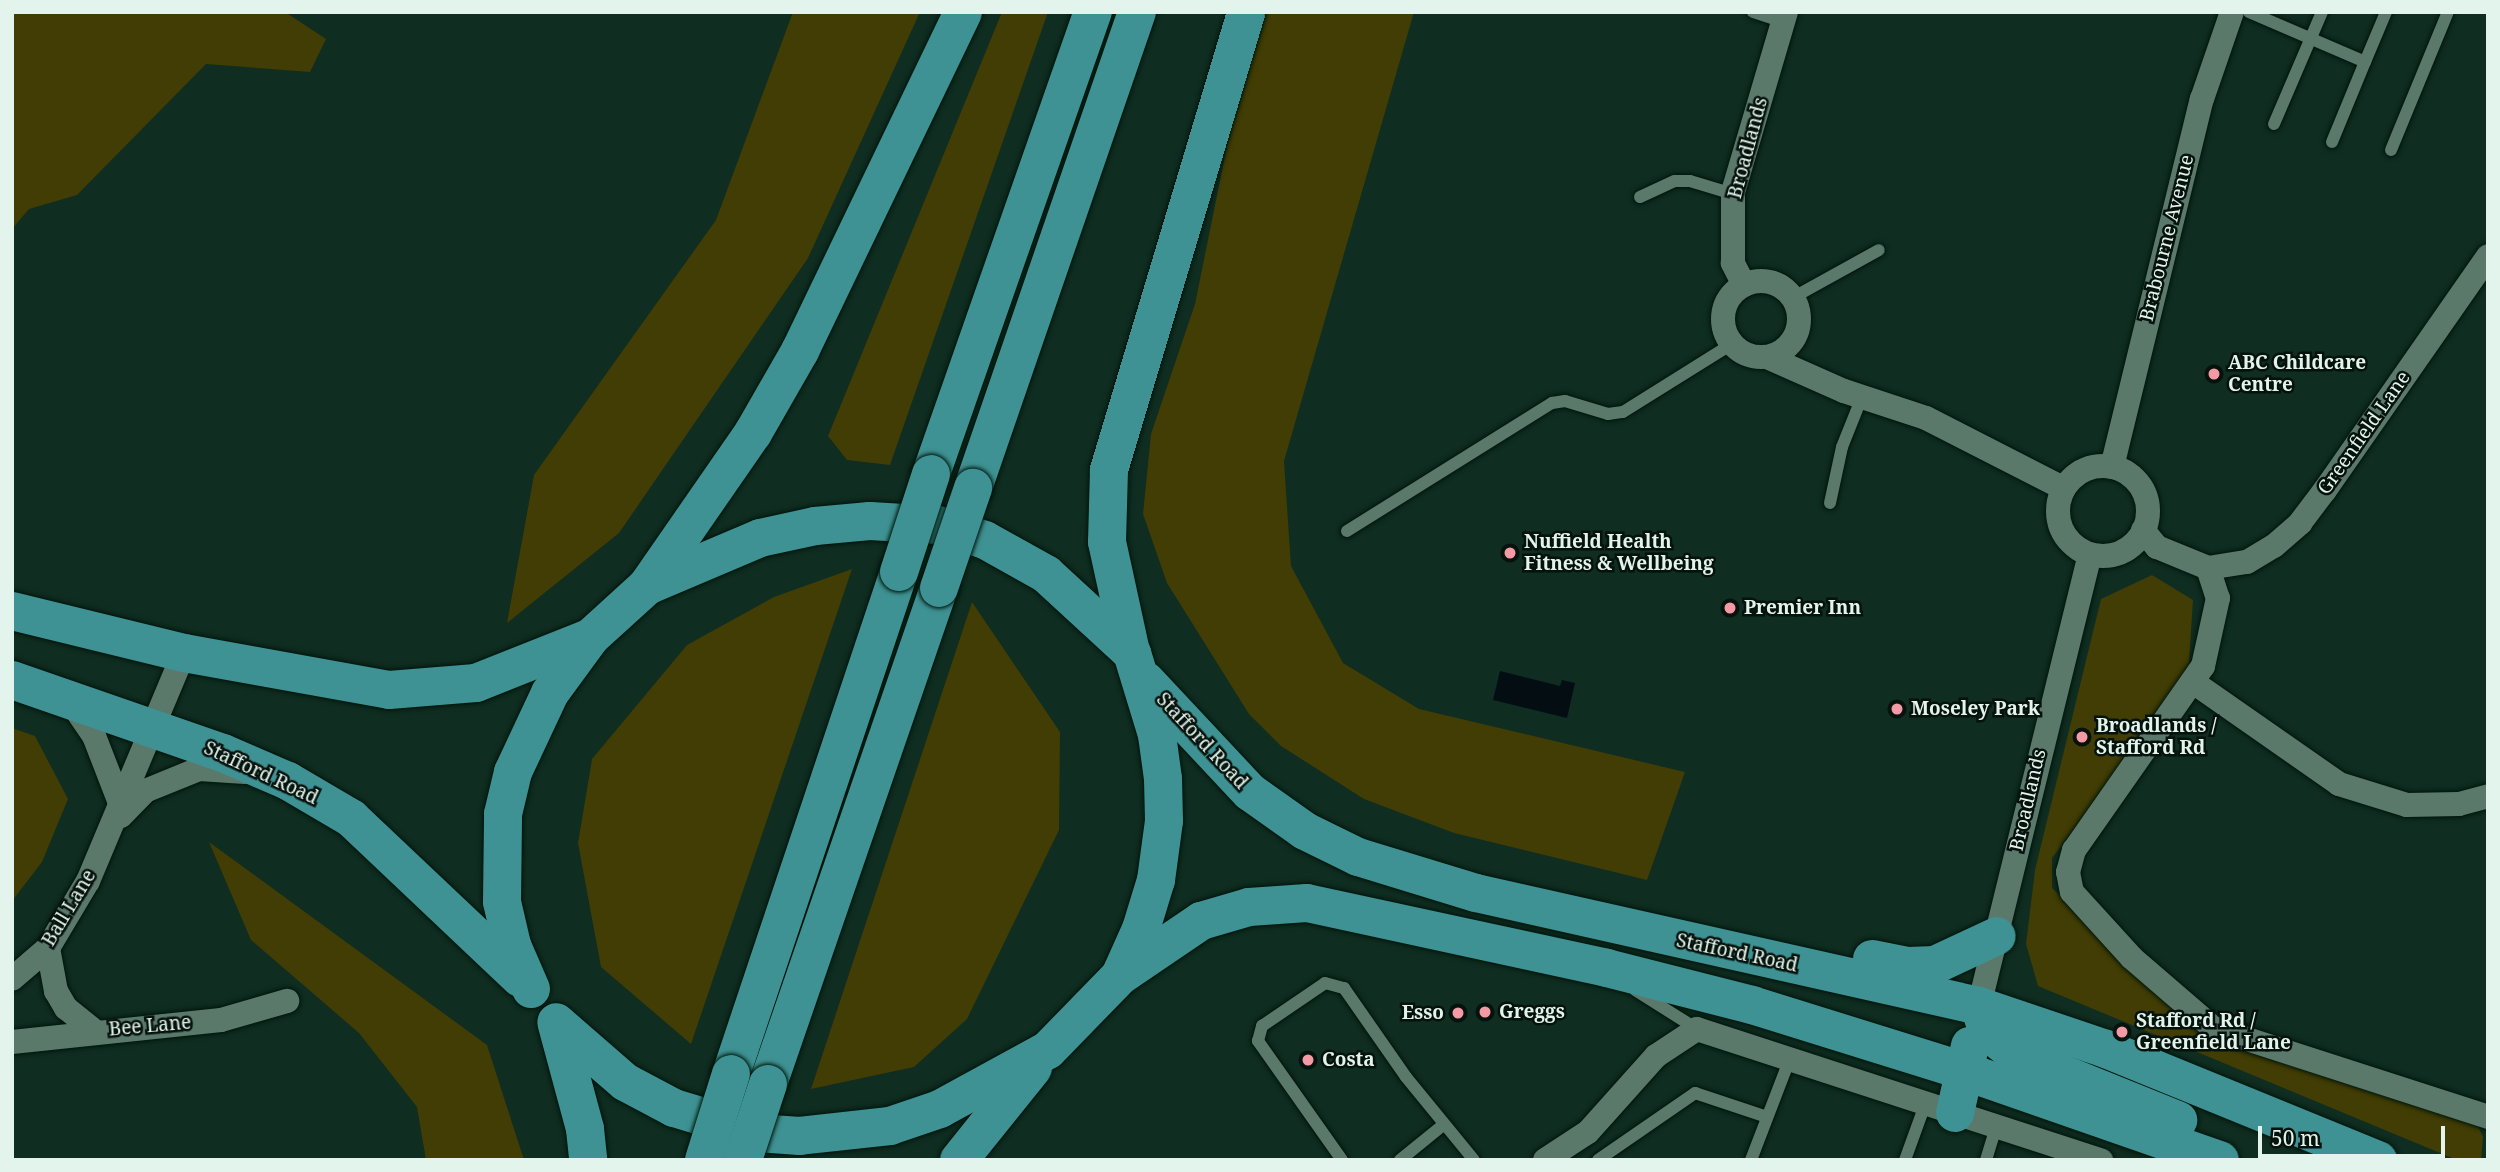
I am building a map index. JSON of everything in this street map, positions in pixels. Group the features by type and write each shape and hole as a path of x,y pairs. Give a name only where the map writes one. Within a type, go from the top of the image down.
{"highway":[{"path":"963,12 800,351 753,433 647,586 591,637 534,720 513,772 503,814 502,902 512,945 531,989 556,1022 625,1082 674,1108 757,1133 800,1136 890,1126 940,1109 1048,1050"},
{"path":"704,1160 931,474 1093,12"},
{"path":"743,1160 1137,12"},
{"path":"1120,975 1142,929 1156,880 1164,821 1157,735 1107,542 1109,470 1246,12"},
{"name":"Stafford Road","path":"647,586 760,538 814,526 870,521 938,525 985,540 1046,574 1137,665 1250,792 1305,831 1358,857 1476,893 1979,1006 2106,1049 2378,1160"},
{"path":"12,611 184,653 340,684 434,690 514,671 591,637"},
{"name":"Stafford Road","path":"12,680 153,726 270,773 351,818 531,989"},
{"path":"959,1160 1048,1050 1120,975 1200,921 1278,903 1320,906 1607,968 1752,1005 1964,1071 2220,1160"},
{"path":"1682,941 1826,950 1908,966 1935,965 1997,936"},
{"path":"1682,941 1774,982 1943,1042 1956,1054 1964,1071"},
{"path":"1940,1107 1964,1071 1979,1006"},
{"path":"1979,1006 1988,1032 2016,1055 2190,1125 2242,1160"},
{"path":"556,1022 585,1129 588,1160"}],"street":[{"name":"Brabourne Avenue","path":"2112,467 2202,99 2232,12"},
{"name":"Broadlands","path":"1744,285 1733,263 1733,194 1785,17"},
{"name":"Greenfield Lane","path":"2207,568 2247,562 2300,523 2488,256"},
{"path":"1815,376 1797,326 1792,298 1778,285 1759,281 1744,285 1728,299 1723,312 1723,325 1732,344 1742,352 1768,357 1862,397 1926,418 2063,488"},
{"path":"1768,357 1786,348 1797,326"},
{"path":"2112,467 2135,480 2143,491 2147,517 2143,530 2126,549 2102,556 2077,548 2061,527 2059,501 2063,488 2084,470 2112,467"},
{"path":"2143,530 2157,547 2207,568 2218,598 2210,649 2193,682 2074,850 2068,872 2072,892 2132,958 2213,1028 2488,1117"},
{"name":"Broadlands","path":"1979,1006 2090,554"},
{"name":"Ball Lane","path":"12,979 48,948 88,881 184,653"},
{"path":"2193,682 2339,784 2407,805 2459,804 2488,796"},
{"path":"68,698 94,736 120,803"},
{"name":"Ball Lane","path":"111,827 145,791 199,769 270,773"},
{"path":"48,948 56,991 66,1008 94,1031"},
{"name":"Bee Lane","path":"12,1042 94,1031 221,1020 287,1001"},
{"path":"1545,1160 1588,1132 1656,1056 1697,1029 1791,1056 2101,1160"}],"lane":[{"path":"1753,12 1785,17"},
{"path":"2249,12 2365,62"},
{"path":"2274,124 2322,12"},
{"path":"2332,142 2386,12"},
{"path":"2391,150 2448,12"},
{"path":"1640,197 1683,181 1733,194"},
{"path":"1792,298 1879,250"},
{"path":"1347,531 1552,403 1566,401 1608,414 1623,412 1732,344"},
{"path":"1830,503 1842,447 1862,397"},
{"path":"1607,968 1697,1029"},
{"path":"1342,1160 1258,1041 1262,1026 1325,983 1344,988 1443,1125 1450,1127 1474,1160"},
{"path":"1751,1160 1791,1056"},
{"path":"1598,1160 1695,1093 1767,1117"},
{"path":"1905,1160 1940,1107"},
{"path":"1400,1160 1443,1125"},
{"path":"1986,1160 1997,1125"}],"shaded area":[{"path":"12,12 285,12 326,39 310,72 206,64 77,195 29,209 12,229"},
{"path":"793,12 920,12 808,258 619,533 507,623 534,475 716,220"},
{"path":"1002,12 1048,12 890,465 847,460 828,436"},
{"path":"1263,12 1414,12 1284,461 1291,566 1343,663 1419,709 1685,772 1647,880 1454,833 1364,799 1281,746 1249,714 1167,583 1143,514 1151,434 1195,304 1236,102"},
{"path":"852,569 691,1044 601,967 578,843 592,759 687,645 774,597"},
{"path":"2152,575 2193,600 2188,679 2052,858 2052,888 2194,1026 2474,1117 2483,1137 2481,1160 2457,1160 2038,986 2026,944 2035,870 2101,599"},
{"path":"972,602 1060,732 1059,830 967,1019 914,1067 811,1089"},
{"path":"1500,671 1560,686 1562,680 1575,683 1567,718 1493,700"},
{"path":"12,728 35,736 68,799 42,862 12,901"},
{"path":"209,842 487,1045 524,1160 426,1160 417,1107 359,1033 251,940"}],"place":[{"name":"ABC Childcare Centre","path":"2214,374"},
{"name":"Nuffield Health Fitness & Wellbeing","path":"1510,553"},
{"name":"Premier Inn","path":"1730,608"},
{"name":"Moseley Park","path":"1897,709"},
{"name":"Broadlands / Stafford Rd","path":"2082,737"},
{"name":"Greggs","path":"1485,1012"},
{"name":"Esso","path":"1458,1013"},
{"name":"Stafford Rd / Greenfield Lane","path":"2122,1032"},
{"name":"Costa","path":"1308,1060"}]}
